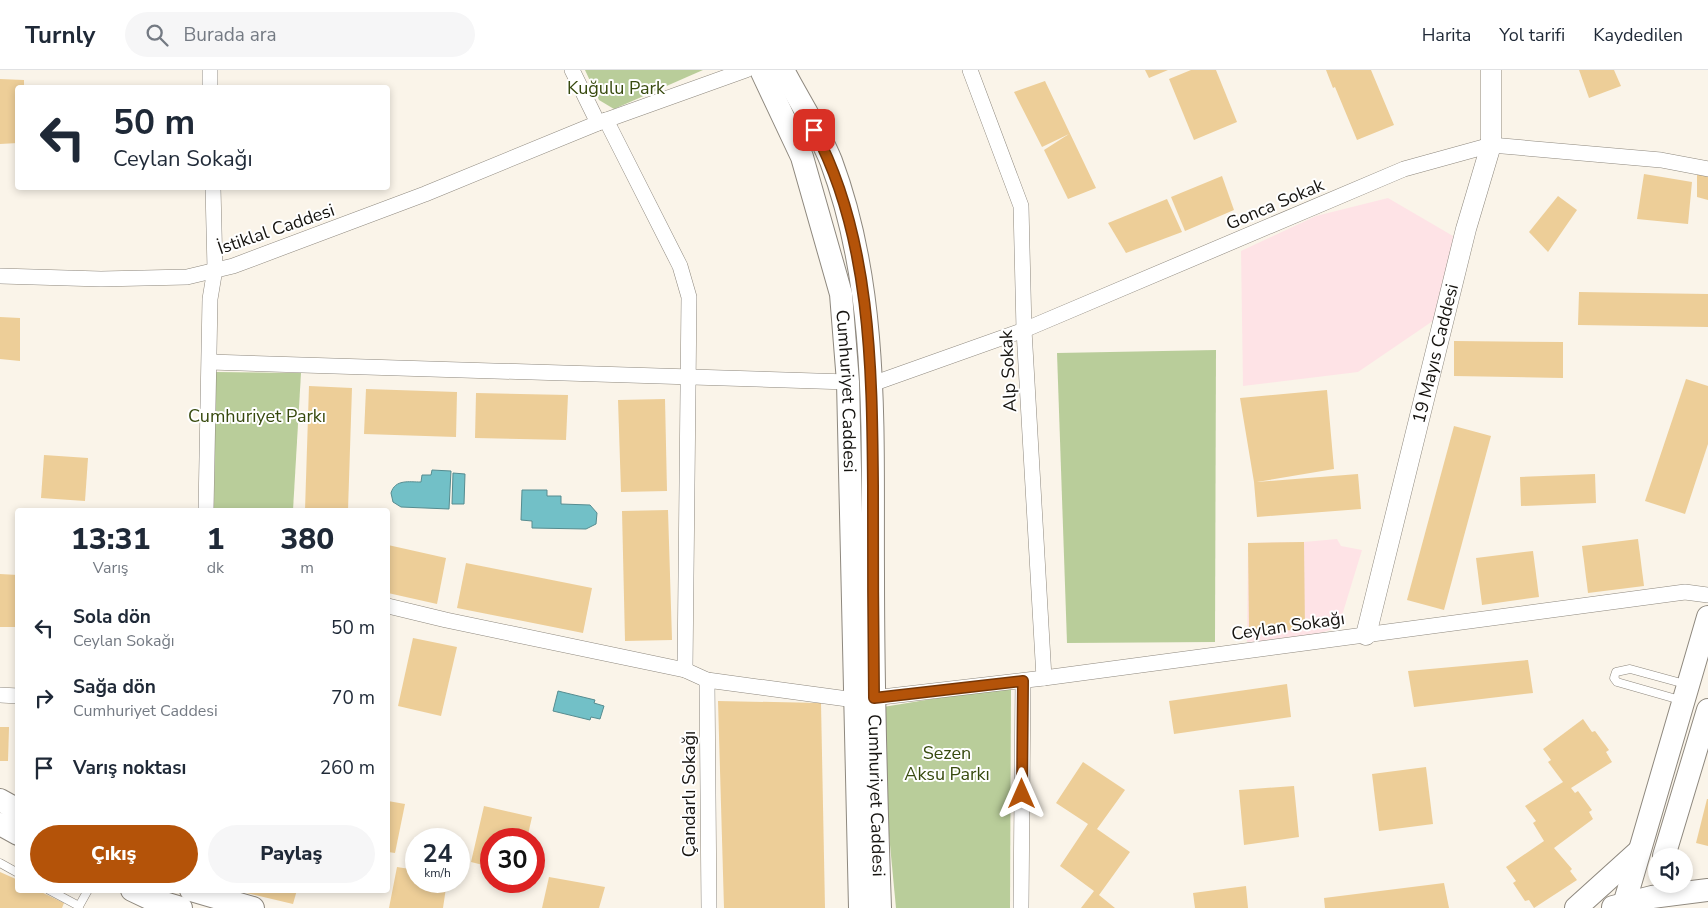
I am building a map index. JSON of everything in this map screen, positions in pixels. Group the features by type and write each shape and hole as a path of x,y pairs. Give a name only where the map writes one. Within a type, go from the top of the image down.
{"main road":[{"name":"Cumhuriyet Caddesi","path":"761,70 802,157 816,200 841,294 848,382 864,699 880,908"},
{"name":"Cumhuriyet Caddesi","path":"782,70 830,160 851,230 864,301 872,384 860,908"},
{"path":"848,382 872,384"},
{"path":"1619,906 1638,852 1708,617"},
{"path":"1666,848 1708,710"},
{"path":"0,800 15,808"},
{"path":"0,824 15,832"},
{"path":"1576,908 1638,852"},
{"path":"1619,906 1652,895 1708,890"},
{"path":"138,893 181,908"},
{"path":"201,893 252,908"}],"street":[{"path":"210,70 210,85"},
{"path":"572,70 680,266 689,297 685,670"},
{"name":"İstiklal Caddesi","path":"0,276 101,279 188,277 255,260 602,122 746,70"},
{"name":"Alp Sokak","path":"970,70 1021,206 1024,330 1044,678"},
{"name":"19 Mayıs Caddesi","path":"1366,635 1466,229 1491,145 1491,70"},
{"name":"Gonca Sokak","path":"872,384 1024,330 1404,169 1491,145 1661,160 1708,169"},
{"path":"206,508 210,299 215,270 213,190"},
{"path":"210,362 688,379 848,382"},
{"name":"Ceylan Sokağı","path":"390,606 685,670 707,680 864,699 1023,681 1685,592 1708,595"},
{"name":"Çandarlı Sokağı","path":"707,680 709,908"},
{"path":"1021,908 1023,681"},
{"path":"0,695 15,696"}],"lane":[{"path":"1630,669 1650,672 1685,692 1617,682 1614,678 1616,672 1630,669"},
{"path":"0,863 15,871"},
{"path":"54,893 79,907 86,893"}],"shaded area":[{"path":"1388,198 1453,236 1446,312 1358,372 1243,386 1241,251 1316,216"},
{"path":"1337,539 1341,546 1362,550 1340,622 1330,630 1305,638 1247,642 1248,543 1304,542"}],"green space":[{"name":"Kuğulu Park","path":"585,70 703,70 614,109 599,100"},
{"path":"1216,350 1215,642 1067,643 1057,353"},
{"name":"Cumhuriyet Parkı","path":"215,372 301,373 293,508 214,508"},
{"name":"Sezen Aksu Parkı","path":"1011,686 1010,908 896,908 877,708"}],"water":[{"path":"432,470 451,471 449,509 401,507 393,502 391,493 396,485 403,482 421,482 422,475 431,475"},
{"path":"453,473 465,474 464,504 452,504"},
{"path":"522,490 547,490 547,496 561,496 561,504 590,505 597,513 596,524 586,529 532,528 532,521 521,520"},
{"path":"558,691 595,700 594,703 604,706 600,719 591,717 590,720 553,711"}],"building":[{"path":"1145,70 1168,70 1149,78"},
{"path":"1191,70 1216,70 1237,122 1194,140 1169,79"},
{"path":"1326,70 1371,70 1394,125 1357,140"},
{"path":"1579,70 1614,70 1621,86 1589,98"},
{"path":"0,79 24,80 24,85 15,85 15,143 0,144"},
{"path":"1045,81 1096,188 1068,199 1044,150 1069,134 1042,147 1014,92"},
{"path":"1697,170 1708,171 1708,200 1697,197"},
{"path":"1644,174 1692,182 1688,224 1637,219"},
{"path":"1222,176 1234,210 1185,231 1171,197"},
{"path":"1558,196 1577,210 1548,252 1529,232"},
{"path":"1167,199 1182,232 1126,253 1108,223"},
{"path":"1579,292 1708,294 1708,327 1578,325"},
{"path":"0,317 20,318 20,361 0,359"},
{"path":"1454,341 1563,342 1563,378 1454,376"},
{"path":"1686,379 1708,386 1708,444 1685,514 1645,501"},
{"path":"309,386 352,388 348,508 305,508"},
{"path":"366,389 457,392 456,437 364,434"},
{"path":"1327,390 1334,469 1257,482 1358,474 1361,509 1257,517 1254,482 1240,398"},
{"path":"476,393 568,395 566,440 475,438"},
{"path":"665,399 667,491 621,492 618,400"},
{"path":"1454,426 1491,436 1444,610 1407,600"},
{"path":"44,455 88,458 85,501 41,498"},
{"path":"1595,474 1596,503 1521,506 1520,477"},
{"path":"668,510 672,640 625,641 622,511"},
{"path":"1638,539 1644,586 1588,593 1582,546"},
{"path":"1304,542 1305,630 1249,631 1248,543"},
{"path":"390,545 446,558 437,604 390,593"},
{"path":"1533,551 1539,597 1482,605 1476,558"},
{"path":"466,563 592,588 583,633 457,608"},
{"path":"0,574 15,575 15,627 0,627"},
{"path":"413,638 457,647 441,716 398,706"},
{"path":"1528,660 1533,693 1414,707 1408,671"},
{"path":"1287,684 1291,717 1174,734 1169,701"},
{"path":"718,701 821,703 825,908 724,908"},
{"path":"1583,719 1609,750 1606,752 1612,762 1571,788 1575,793 1578,791 1592,810 1589,812 1593,819 1554,848 1572,869 1570,871 1577,880 1534,908 1529,900 1525,901 1513,883 1516,881 1506,867 1544,841 1533,823 1536,821 1525,806 1563,782 1548,762 1551,760 1543,749"},
{"path":"0,727 9,727 8,761 0,761"},
{"path":"1083,762 1125,790 1097,829 1130,852 1099,895 1115,908 1081,908 1094,891 1060,866 1088,824 1056,803"},
{"path":"1426,767 1433,824 1379,831 1372,774"},
{"path":"1294,786 1299,837 1244,845 1239,790"},
{"path":"1708,799 1708,846 1696,843"},
{"path":"390,801 405,804 395,853 390,852"},
{"path":"484,806 532,817 530,828 480,828 480,864 471,862"},
{"path":"397,867 405,868 405,893 445,893 443,908 389,908"},
{"path":"0,872 15,879 15,893 43,893 64,903 62,908 0,908"},
{"path":"549,877 605,887 599,908 542,908"},
{"path":"1444,883 1449,908 1325,908 1324,898"},
{"path":"1246,886 1248,908 1195,908 1193,893"},
{"path":"246,893 296,893 293,904"}],"route":[{"path":"814,130 830,160 851,230 866,318 872,384 874,698 1023,681 1022,794"}]}
